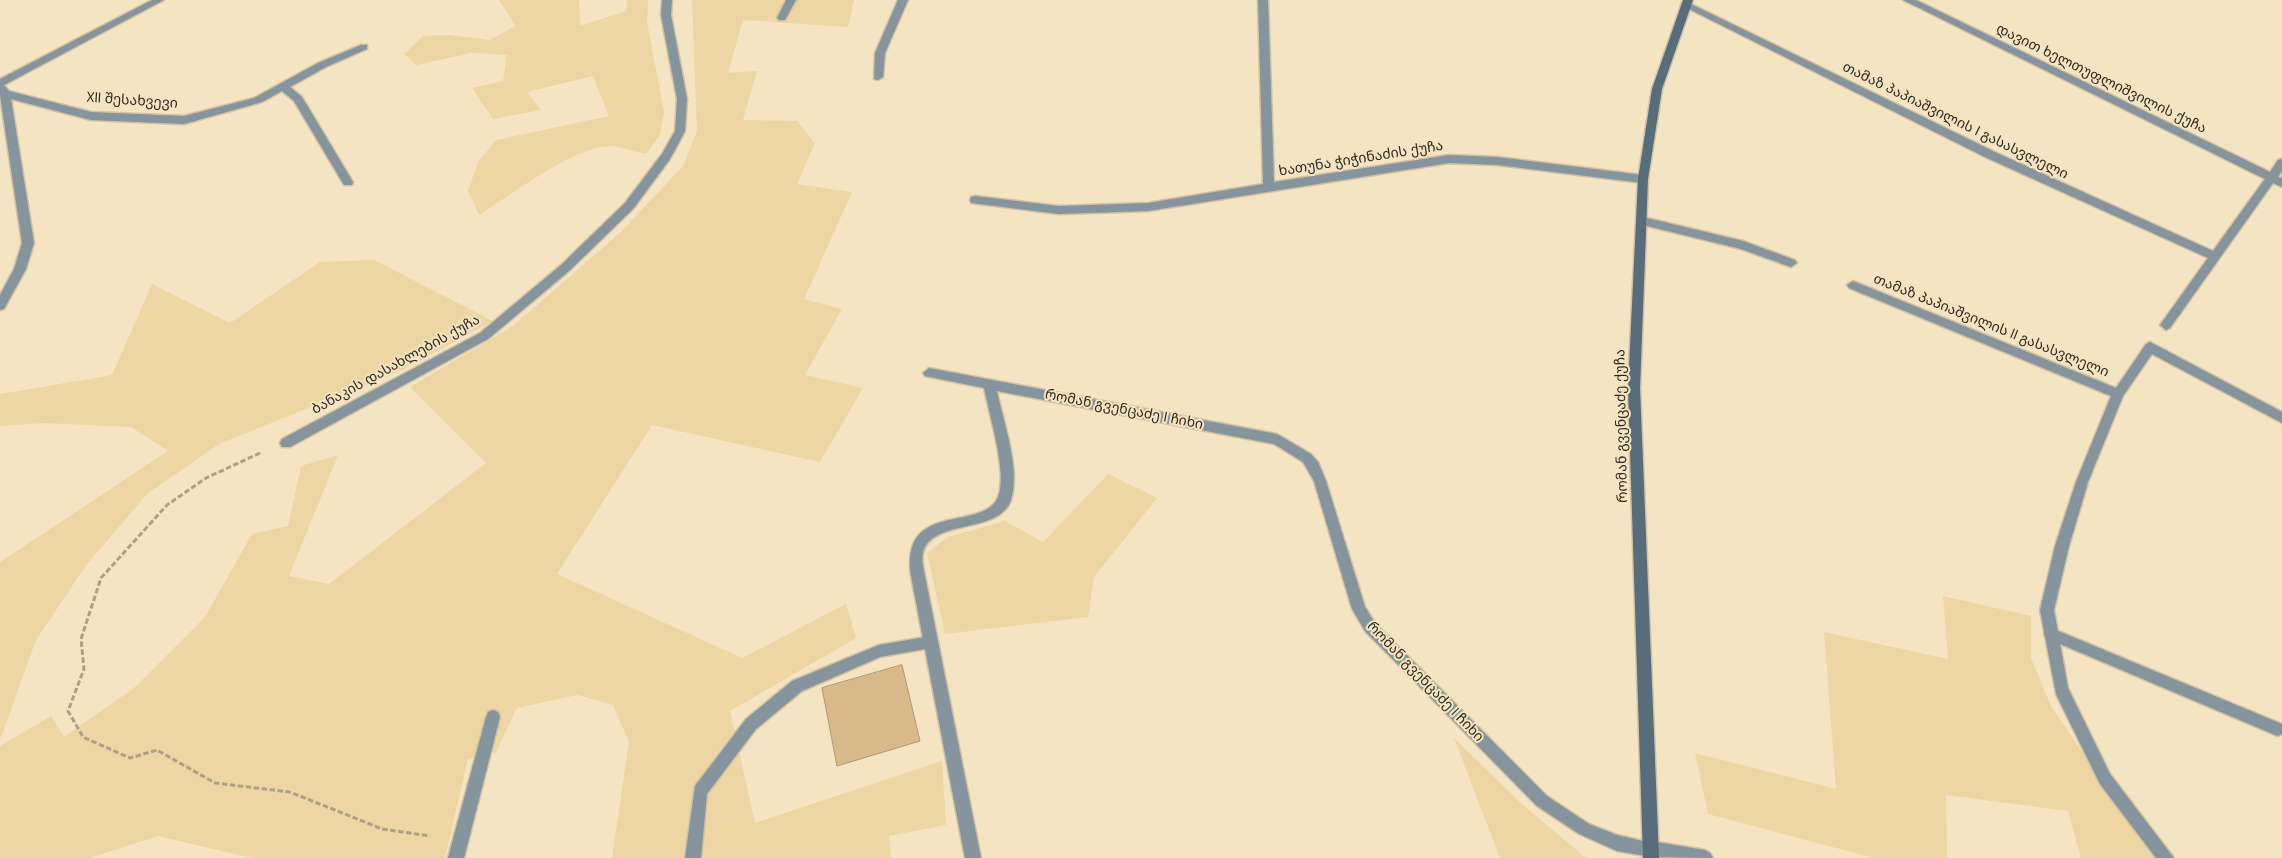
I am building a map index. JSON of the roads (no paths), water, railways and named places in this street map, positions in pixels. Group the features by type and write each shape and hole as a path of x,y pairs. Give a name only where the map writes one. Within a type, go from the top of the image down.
{"street":[{"path":"0,306 20,269 28,244 2,88 159,0"},
{"name":"ბანაკის დასახლების ქუჩა","path":"286,443 484,336 565,268 629,206 666,156 680,131 682,99 666,15 667,0"},
{"path":"782,18 791,0"},
{"path":"878,77 880,53 903,0"},
{"name":"ხათუნა ჭიჭინაძის ქუჩა","path":"1263,0 1269,187 1449,159 1496,161 1644,179"},
{"name":"დავით ხელთუფლიშვილის ქუჩა","path":"1908,0 2282,183"},
{"name":"რომან გვენცაძე ქუჩა","path":"1651,854 1634,388 1644,179 1657,89 1687,2"},
{"name":"თამაზ პაპიაშვილის I გასასვლელი","path":"1687,2 1991,155 2215,257"},
{"name":"XII შესახვევი","path":"2,88 91,116 184,120 258,100 322,65 364,47"},
{"path":"283,86 298,99 348,182"},
{"path":"2166,325 2282,163"},
{"path":"975,200 1059,210 1148,207 1269,187"},
{"path":"1643,221 1744,245 1791,263"},
{"name":"თამაზ პაპიაშვილის II გასასვლელი","path":"1854,285 2118,394"},
{"path":"2166,858 2105,778 2061,689 2047,610 2062,546 2082,482 2118,394 2150,348 2282,418"},
{"name":"რომან გვენცაძე I ჩიხი","path":"929,373 1277,439 1307,458 1320,481 1359,609 1370,627 1542,801 1584,829 1617,843 1651,854 1705,858"},
{"path":"974,858 918,576 916,554 922,540 938,530 994,512 1004,501 1009,481 989,384"},
{"path":"2051,634 2278,729"},
{"path":"693,858 700,791 751,724 797,686 879,651 931,642"},
{"path":"456,858 493,718"}]}
